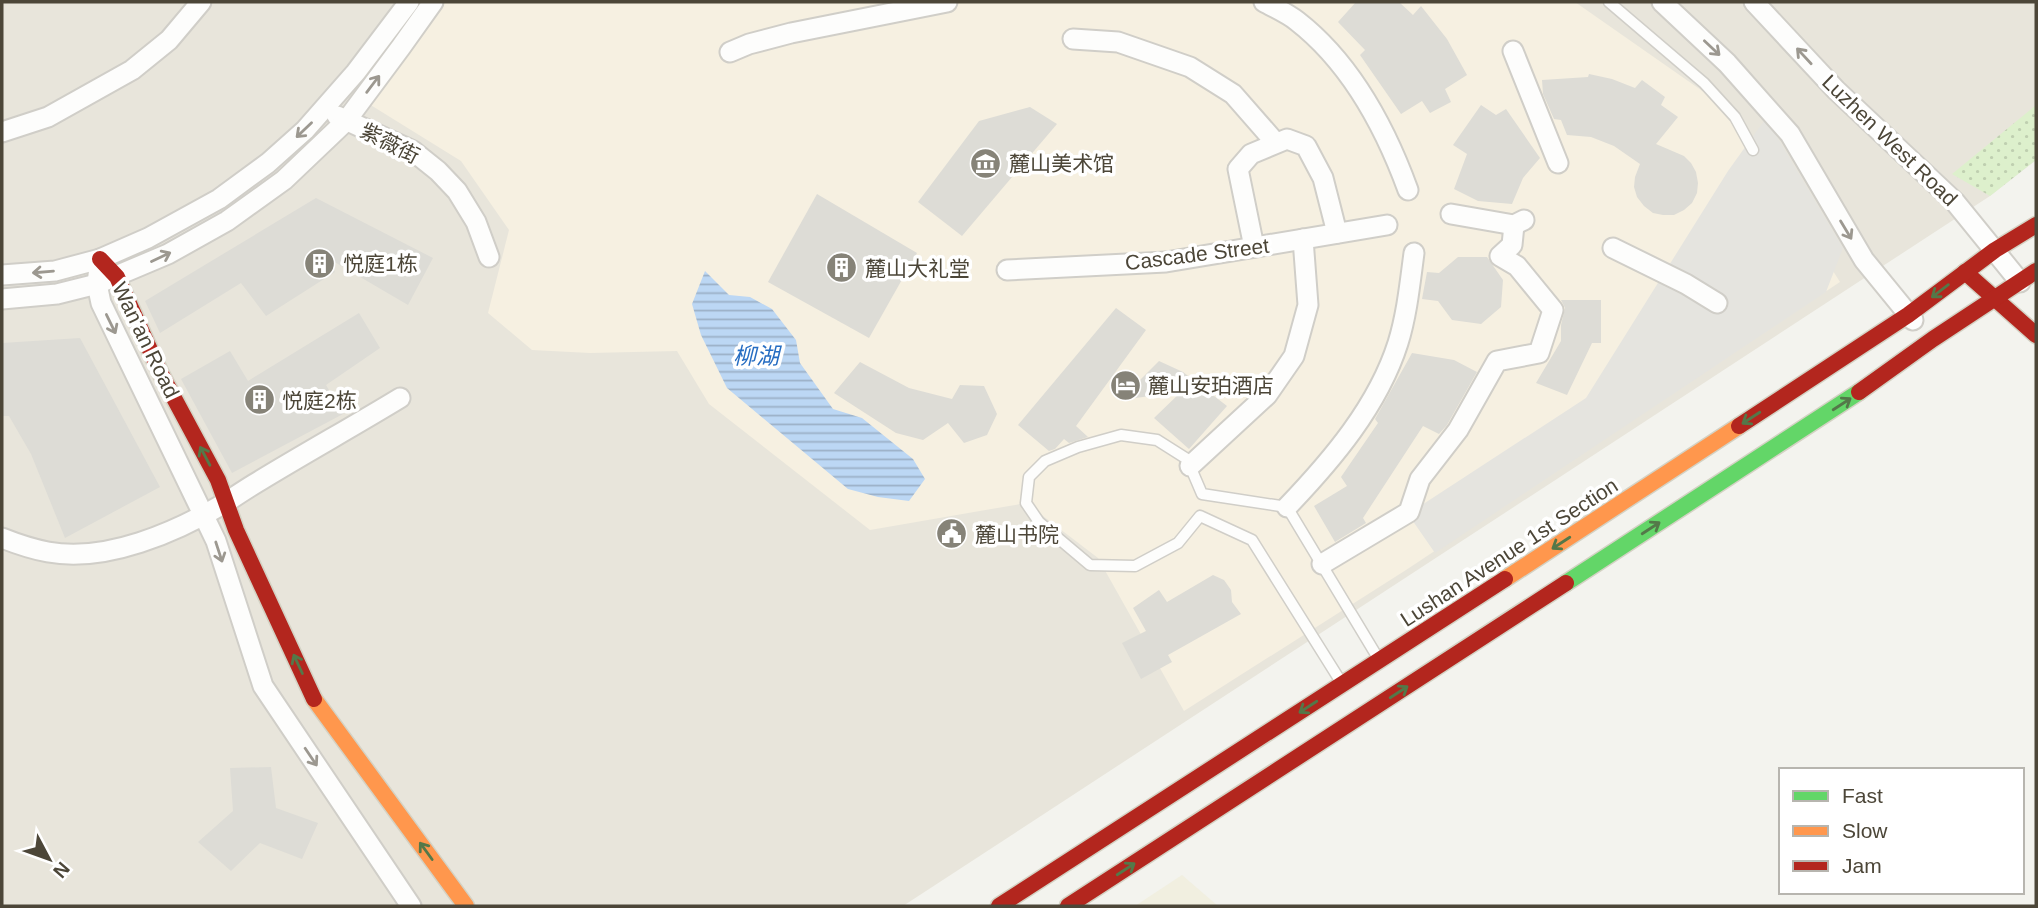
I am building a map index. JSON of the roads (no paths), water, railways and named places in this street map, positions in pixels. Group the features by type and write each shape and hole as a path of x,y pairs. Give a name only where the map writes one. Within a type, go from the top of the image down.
{"main road":[{"name":"Lushan Avenue 1st Section","path":"999,906 1380,661 1908,315 1995,250 2036,225"},
{"name":"Wan'an Road","path":"100,258 117,276 160,372 218,480 236,530 311,694 466,906"},
{"path":"1965,272 2036,335"},
{"path":"1068,906 1862,391 1933,339 2028,277"}],"street":[{"path":"2,132 48,117 132,70 169,40 201,2"},
{"path":"2,275 55,271 100,258 148,238 219,199 268,163 305,130 377,47 409,2"},
{"path":"2,299 57,294 97,284 168,254 227,221 284,180 346,121 433,2"},
{"path":"730,52 792,33 947,2"},
{"path":"1264,2 1296,20 1324,46 1353,81 1380,122 1408,190"},
{"path":"1662,2 1727,63 1790,134 1864,260 1908,315 1933,339"},
{"name":"Luzhen West Road","path":"1754,2 1836,90 1955,202 1995,250 2028,277"},
{"path":"1073,39 1118,42 1189,66 1233,93 1275,142"},
{"path":"1513,51 1558,163"},
{"name":"紫薇街","path":"324,110 413,151 438,171 457,191 476,222 489,257"},
{"path":"1254,247 1238,169 1251,154 1287,139 1306,146 1323,178 1337,233"},
{"path":"1321,564 1409,512 1420,479 1458,430 1497,361 1539,353 1553,310 1517,266 1500,256 1512,244 1519,222 1451,214"},
{"name":"Cascade Street","path":"1007,270 1166,262 1387,225"},
{"path":"1190,466 1267,395 1294,356 1308,305 1303,239"},
{"path":"1613,248 1686,284 1717,303"},
{"path":"1287,507 1323,470 1380,385 1398,344 1415,253"},
{"name":"Wan'an Road","path":"100,258 97,284 101,303 216,541 263,686 411,906"},
{"path":"2,538 50,553 78,554 102,552 163,534 226,502 400,398"}],"lane":[{"path":"1609,2 1704,83 1735,117 1753,150"},
{"path":"1343,685 1252,540 1200,516 1178,543 1135,566 1090,565 1039,522 1026,503 1029,477 1045,461 1078,447 1121,435 1157,440 1187,459 1202,494 1287,507 1380,661"}],"water":[{"name":"柳湖","path":"705,271 729,295 750,297 772,309 796,340 800,363 833,409 862,418 913,459 925,479 909,501 848,489 727,388 701,335 692,304"}],"place":[{"name":"麓山美术馆","path":"986,163"},
{"name":"悦庭1栋","path":"320,263"},
{"name":"麓山大礼堂","path":"842,268"},
{"name":"麓山安珀酒店","path":"1125,385"},
{"name":"悦庭2栋","path":"259,400"},
{"name":"麓山书院","path":"952,534"}]}
